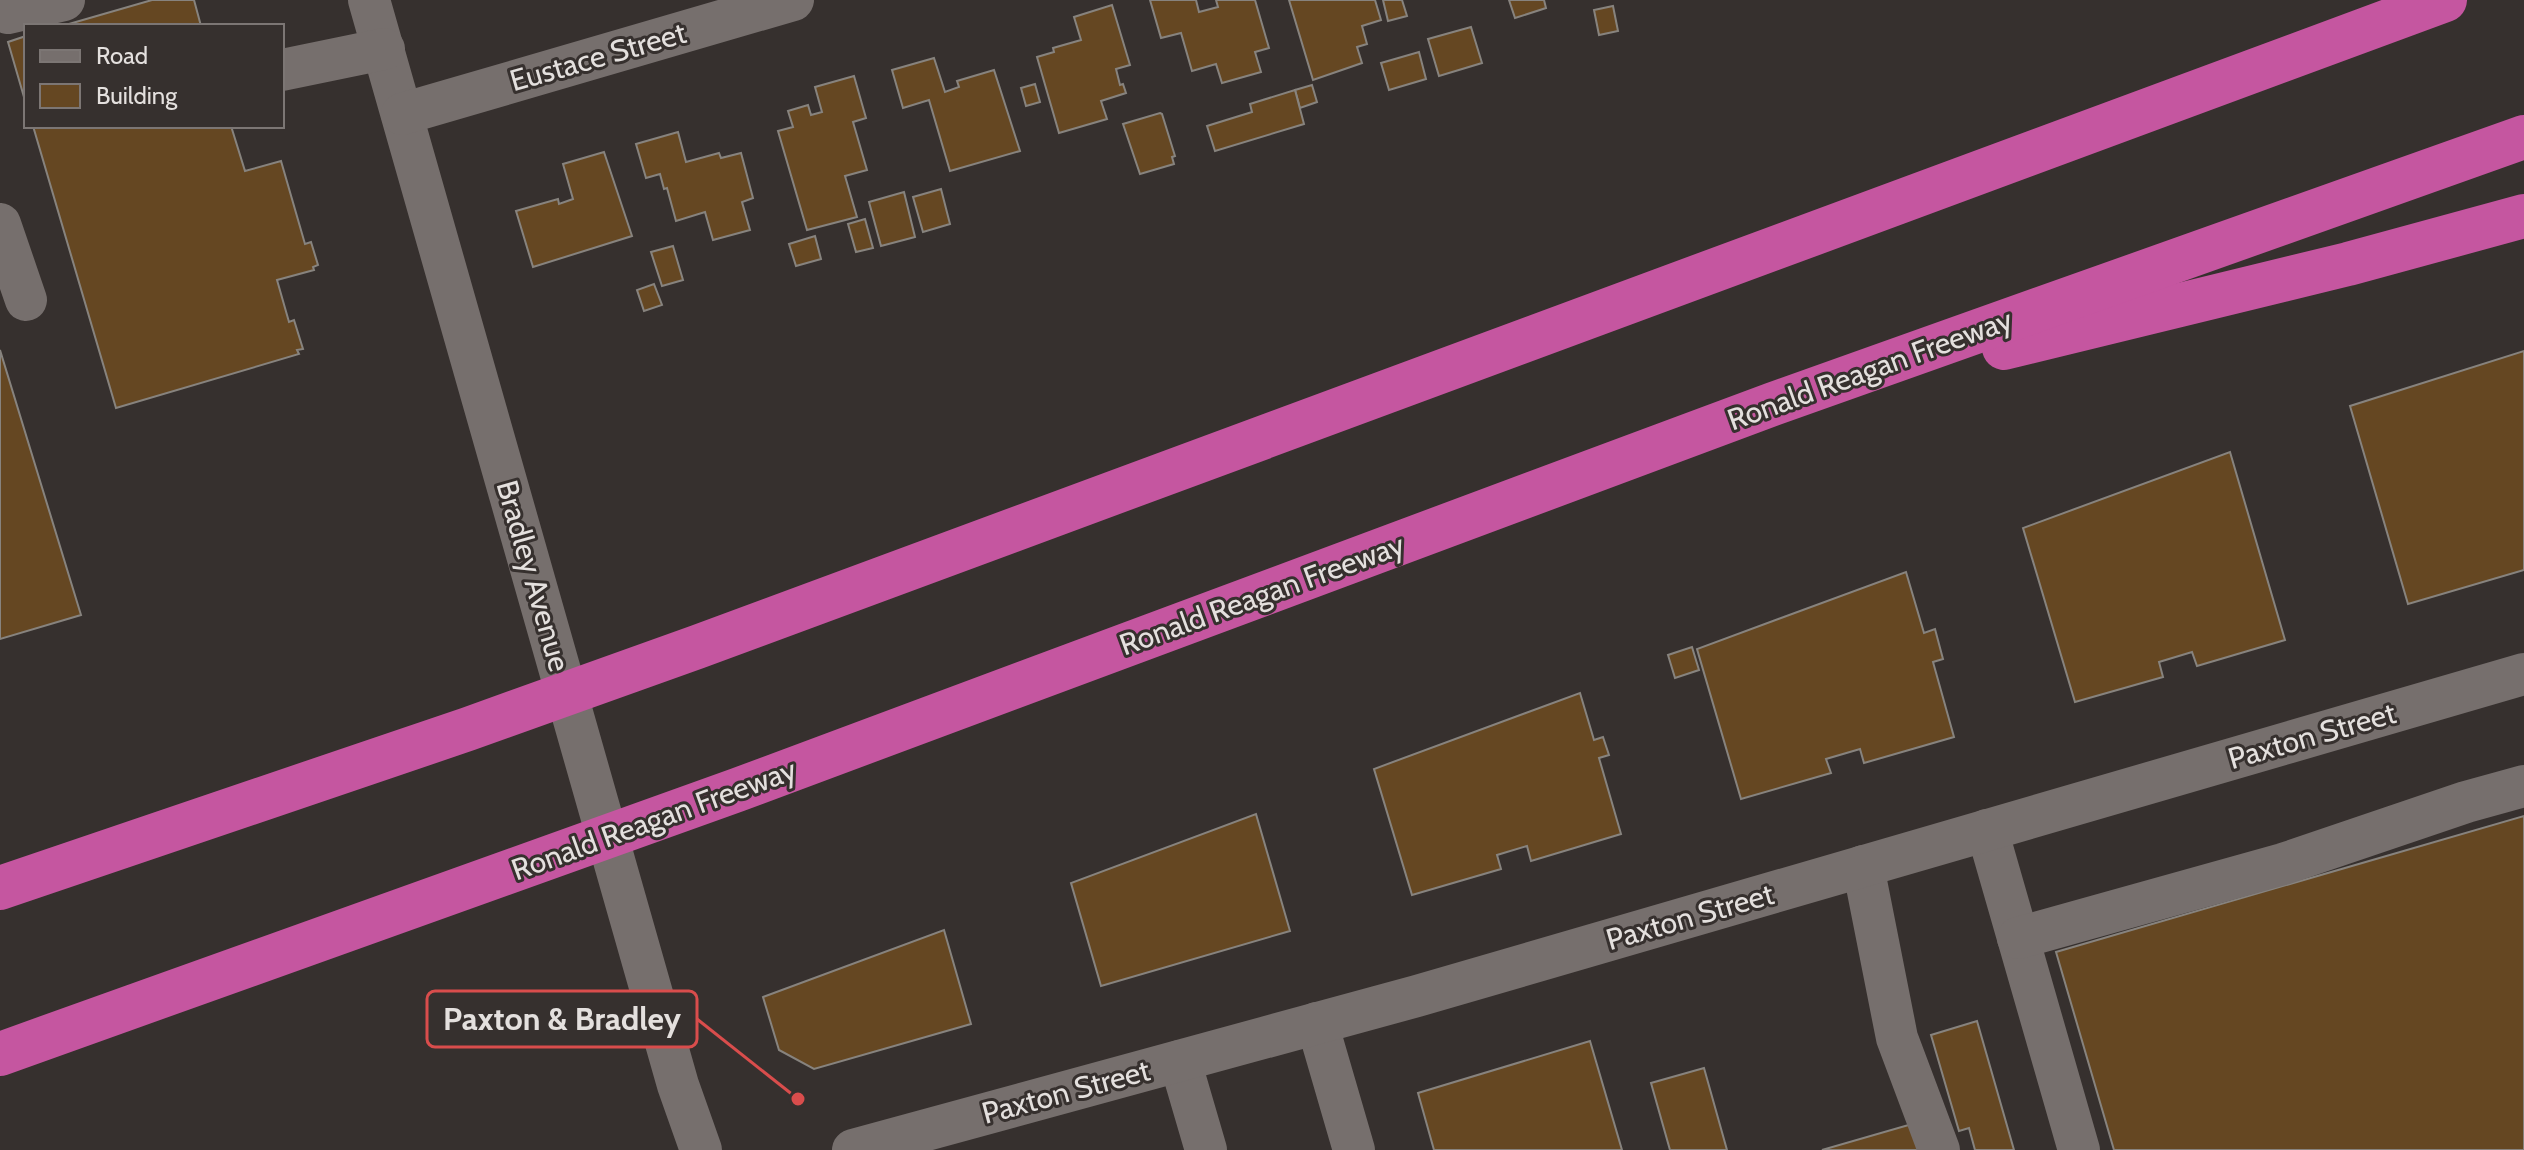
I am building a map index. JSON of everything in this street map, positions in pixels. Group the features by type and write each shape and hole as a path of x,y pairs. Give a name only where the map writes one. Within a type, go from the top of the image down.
{"highway":[{"path":"0,888 468,729 697,647 2445,0"},
{"name":"Ronald Reagan Freeway","path":"0,1054 508,874 1773,404 2524,137"},
{"path":"1773,404 2348,264 2524,216"}],"street":[{"path":"8,13 64,0"},
{"name":"Bradley Avenue","path":"369,0 678,1085 701,1150"},
{"name":"Eustace Street","path":"402,114 793,0"},
{"path":"284,69 384,49"},
{"path":"0,224 26,300"},
{"name":"Paxton Street","path":"853,1150 1317,1023 2524,674"},
{"path":"2018,938 2283,864 2466,802 2524,786"},
{"path":"1987,830 2079,1150"},
{"path":"1863,866 1897,1038 1939,1150"},
{"path":"1317,1023 1354,1150"},
{"path":"1180,1061 1206,1150"}],"building":[{"path":"152,0 194,0 200,24 69,24"},
{"path":"1150,0 1196,0 1199,12 1218,7 1216,0 1255,0 1269,48 1255,52 1261,72 1222,83 1216,64 1192,71 1181,33 1161,38"},
{"path":"1289,0 1375,0 1381,20 1362,26 1367,44 1357,47 1362,63 1313,80"},
{"path":"1383,0 1402,0 1407,16 1388,21"},
{"path":"1509,0 1544,0 1546,8 1515,18"},
{"path":"1112,5 1130,65 1116,69 1120,85 1123,84 1126,93 1101,101 1107,119 1059,133 1037,57 1054,52 1053,48 1081,40 1074,17"},
{"path":"1613,6 1618,31 1599,35 1594,10"},
{"path":"1471,27 1482,63 1439,76 1428,39"},
{"path":"24,37 24,97 8,42"},
{"path":"1419,52 1426,79 1389,90 1381,63"},
{"path":"934,58 945,92 959,87 957,81 994,70 1020,151 950,171 929,100 903,108 892,70"},
{"path":"854,76 866,118 853,122 867,170 845,176 857,217 807,230 778,131 793,127 788,111 808,105 811,115 822,112 815,87"},
{"path":"1035,84 1040,102 1026,106 1021,88"},
{"path":"1312,85 1317,102 1300,108 1295,90"},
{"path":"1295,90 1304,124 1215,151 1207,126 1252,112 1250,104"},
{"path":"1160,113 1175,156 1172,157 1174,164 1140,174 1123,124"},
{"path":"34,128 232,128 245,171 281,161 305,244 311,242 318,265 313,267 314,270 277,280 289,322 294,320 303,349 297,350 299,354 116,408"},
{"path":"678,132 686,162 719,153 721,158 741,153 753,198 742,202 750,230 713,240 705,212 676,221 660,174 646,178 636,144"},
{"path":"604,152 632,236 533,267 516,211 558,199 559,204 573,199 563,164"},
{"path":"941,189 950,224 923,232 913,197"},
{"path":"904,192 915,237 881,246 869,202"},
{"path":"865,219 873,248 856,252 848,224"},
{"path":"815,236 821,259 796,266 789,244"},
{"path":"673,246 683,280 662,286 651,252"},
{"path":"654,284 662,305 644,311 637,290"},
{"path":"0,350 81,615 0,639"},
{"path":"2524,351 2524,570 2408,604 2350,406"},
{"path":"2230,452 2285,640 2197,666 2192,652 2159,662 2163,677 2075,702 2023,528"},
{"path":"1906,572 1924,633 1935,629 1943,659 1933,662 1954,737 1864,763 1860,749 1826,759 1831,773 1741,799 1697,649"},
{"path":"1692,647 1699,670 1675,678 1668,655"},
{"path":"1580,693 1594,740 1603,737 1609,755 1599,758 1621,834 1531,861 1527,846 1497,855 1501,869 1412,895 1374,769"},
{"path":"1256,814 1290,931 1101,986 1071,883"},
{"path":"2524,816 2524,1150 2114,1150 2056,952"},
{"path":"944,930 971,1024 814,1069 779,1050 763,997"},
{"path":"1977,1021 2014,1150 1975,1150 1969,1128 1959,1131 1931,1035"},
{"path":"1590,1041 1622,1150 1434,1150 1418,1093"},
{"path":"1704,1068 1727,1150 1670,1150 1651,1083"},
{"path":"1912,1124 1919,1150 1822,1150"}],"place":[{"name":"Paxton & Bradley","path":"798,1099"}]}
